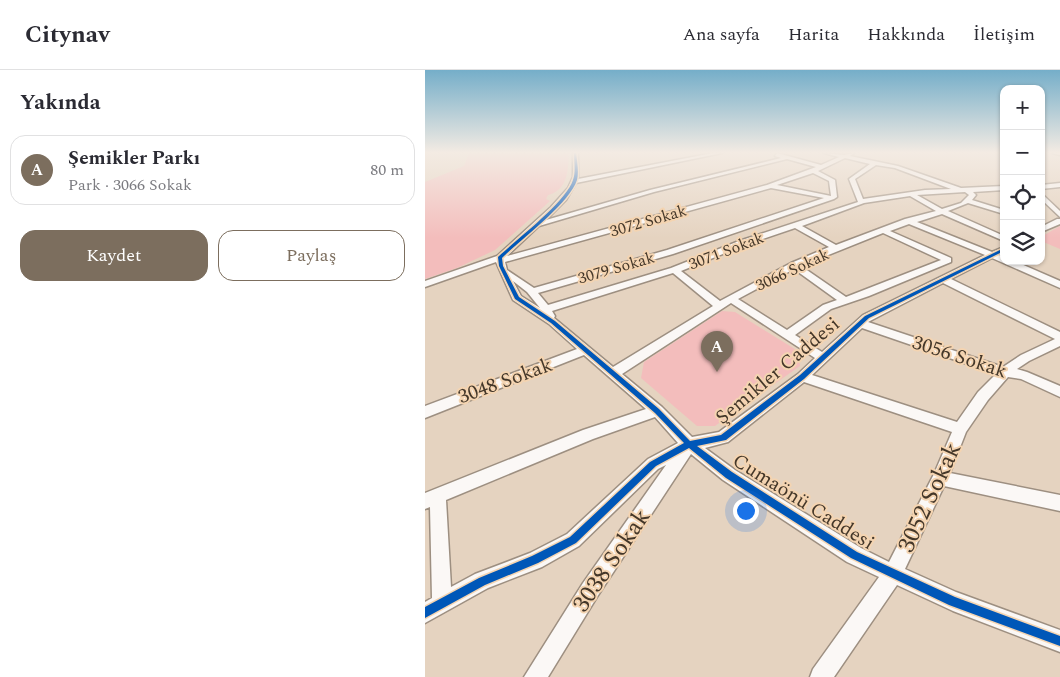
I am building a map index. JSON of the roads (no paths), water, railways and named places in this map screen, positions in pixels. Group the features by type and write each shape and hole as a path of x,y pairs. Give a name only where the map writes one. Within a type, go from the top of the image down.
{"street":[{"path":"500,259 555,207 574,182 577,181"},
{"path":"535,225 691,181"},
{"name":"3072 Sokak","path":"425,284 500,259 783,181"},
{"path":"769,186 832,198 834,196 832,181"},
{"path":"853,181 861,202"},
{"path":"937,181 973,195 968,201 1000,211"},
{"path":"1045,187 1060,185"},
{"path":"1051,186 1060,190"},
{"name":"3071 Sokak","path":"545,314 674,270 743,243 861,202 911,194 1000,188"},
{"path":"911,194 933,207 944,210 1000,237"},
{"name":"3079 Sokak","path":"533,291 670,252 832,198"},
{"path":"1045,199 1060,215"},
{"name":"3066 Sokak","path":"613,373 731,299 794,266 882,230 968,201"},
{"path":"908,221 1000,256"},
{"path":"1045,227 1060,221"},
{"path":"795,225 836,248"},
{"path":"787,336 827,307 948,260 882,230"},
{"name":"Şemikler Caddesi","path":"425,613 482,581 535,560 573,540 653,464 689,444 723,438 802,377 859,323 875,312 943,279 1000,256"},
{"name":"Cumaönü Caddesi","path":"500,259 517,298 545,314 657,411 689,444 729,475 853,555 953,601 1060,641"},
{"path":"1019,265 1060,285"},
{"path":"794,266 845,301"},
{"path":"674,270 720,306"},
{"name":"Cumaönü Caddesi","path":"505,272 522,281 533,291 545,314"},
{"path":"943,279 1060,337"},
{"path":"731,299 823,358"},
{"name":"3056 Sokak","path":"859,323 1005,372 1023,375 1060,392"},
{"name":"3052 Sokak","path":"821,677 893,574 940,478 960,430 983,396 1005,372 1031,355 1060,342"},
{"name":"3048 Sokak","path":"425,412 586,350"},
{"path":"802,377 960,430"},
{"path":"442,604 431,498 588,434 657,411"},
{"name":"3038 Sokak","path":"535,677 590,590 689,444"},
{"path":"940,478 1060,503"}],"place":[{"name":"Şemikler Parkı","path":"717,372"}]}
